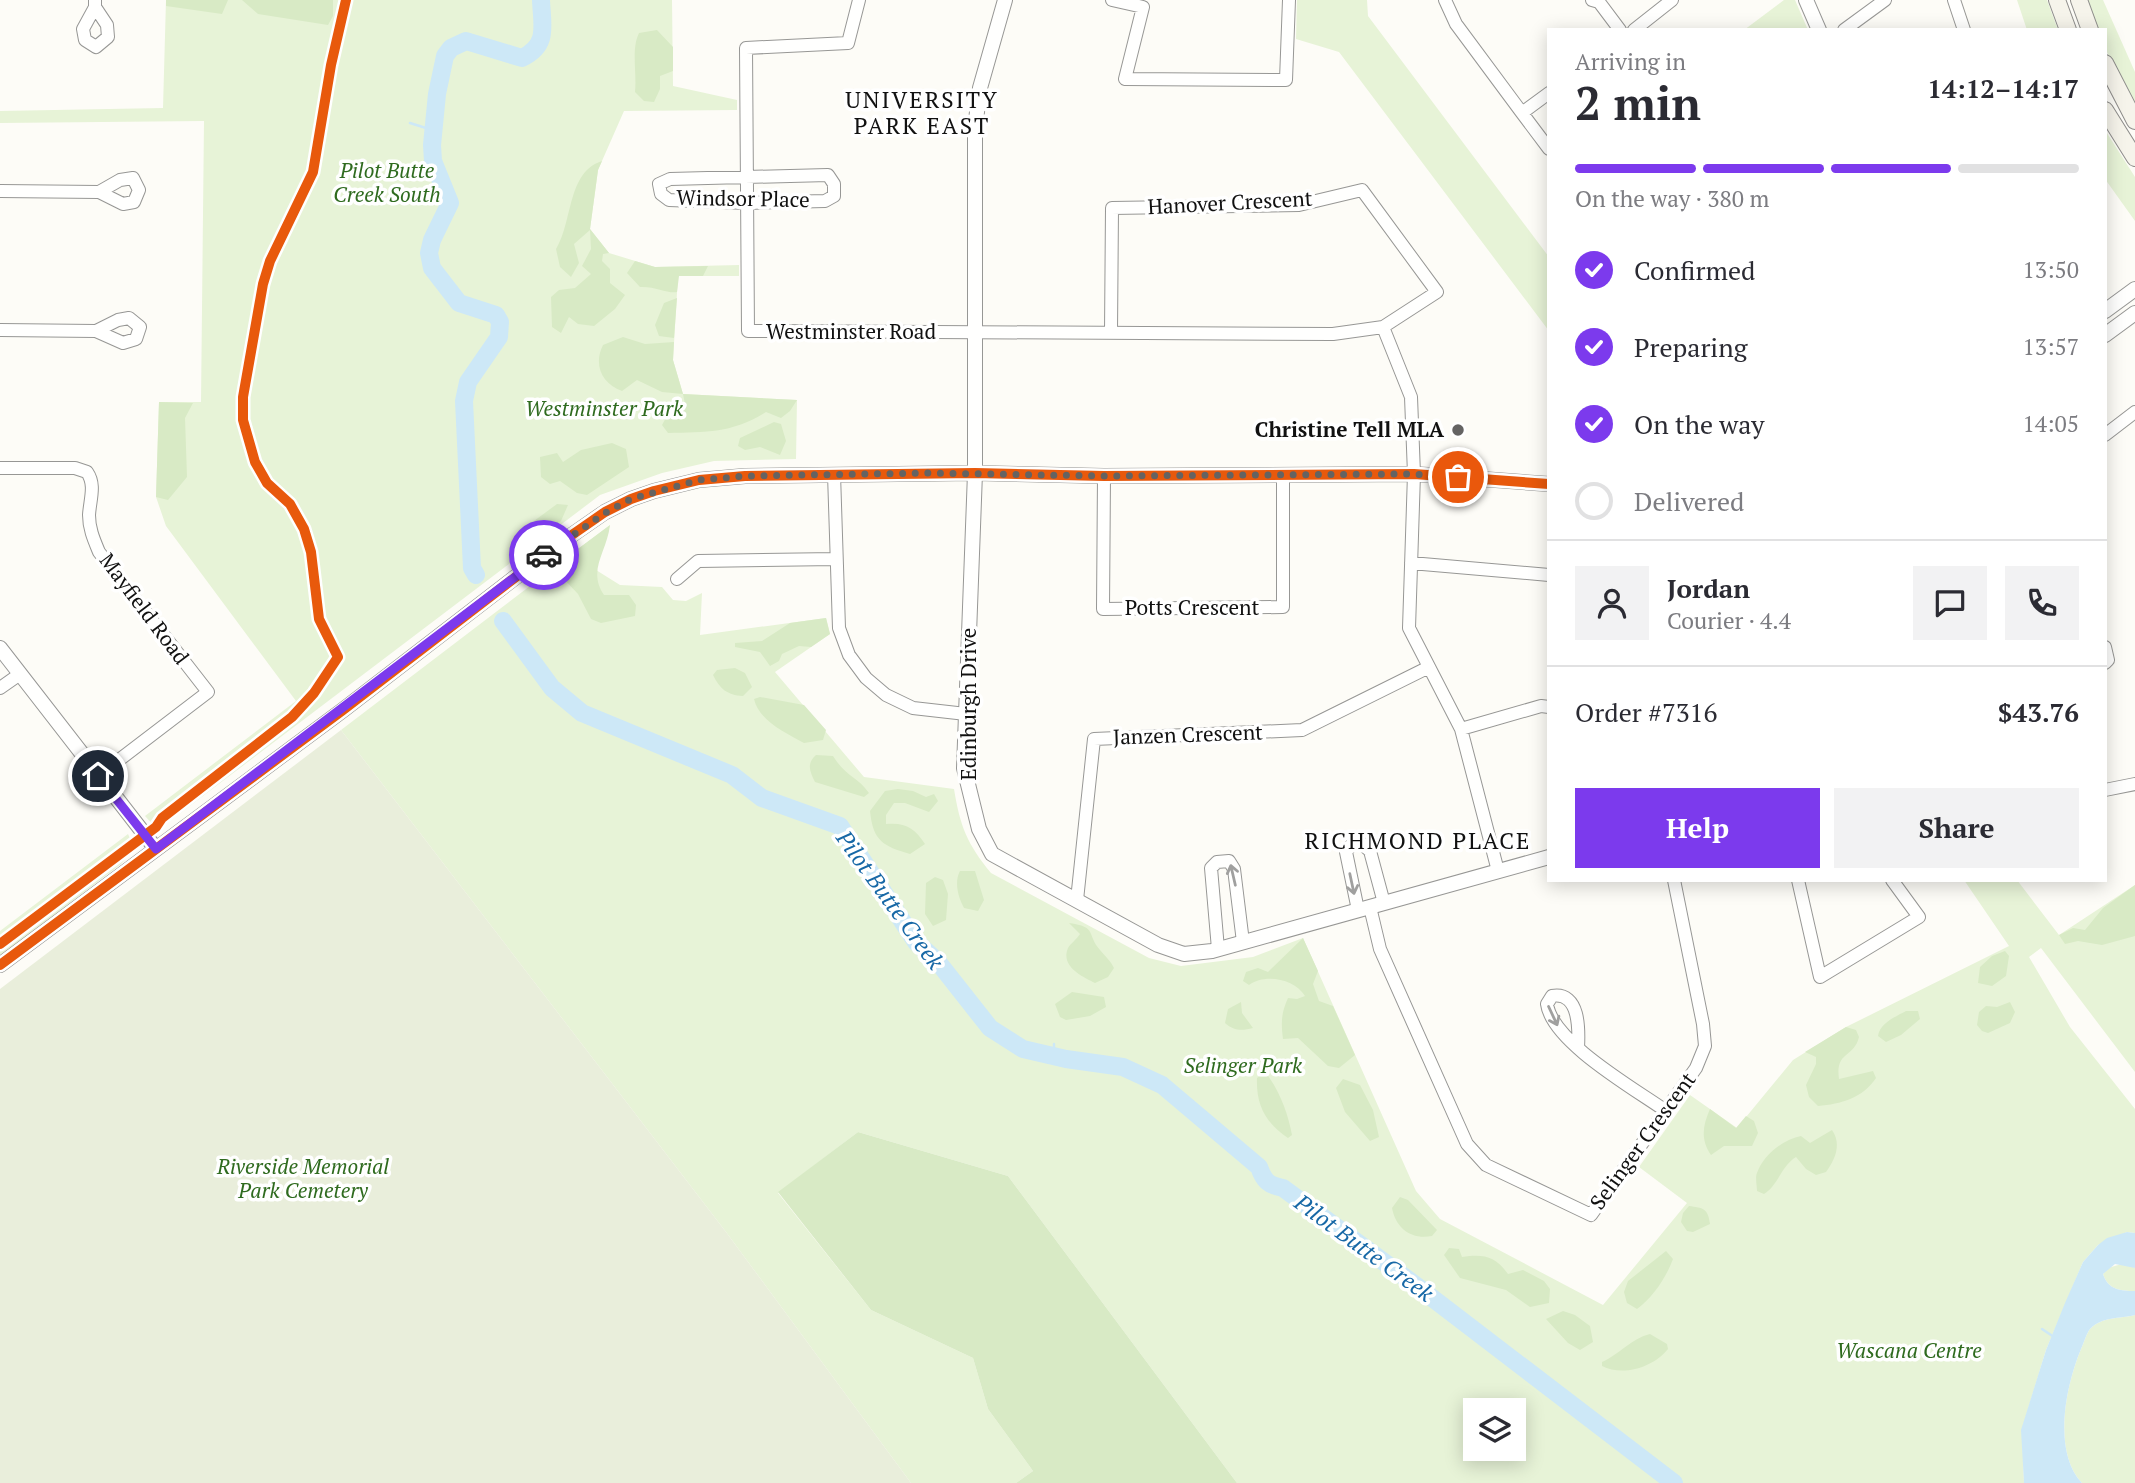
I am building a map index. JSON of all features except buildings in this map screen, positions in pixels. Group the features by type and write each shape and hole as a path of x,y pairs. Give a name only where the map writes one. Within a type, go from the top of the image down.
{"main road":[{"path":"2057,0 2067,28"},
{"path":"2079,0 2090,28"},
{"path":"2107,67 2135,121"},
{"path":"2107,113 2135,158"}],"street":[{"name":"Westminster Road","path":"859,0 848,43 746,48 748,331 1333,334 1383,327"},
{"name":"Edinburgh Drive","path":"1005,0 980,88 975,128 975,473 964,768 979,829 992,854 1158,945 1184,954 1218,949 1547,858"},
{"path":"1112,0 1143,7 1125,79 1286,80 1289,0"},
{"path":"1445,0 1456,24 1547,146"},
{"path":"1637,28 1672,0"},
{"path":"1806,0 1818,28"},
{"path":"1847,28 1885,0"},
{"path":"1954,0 1963,28"},
{"path":"1596,1 1617,28"},
{"path":"1522,113 1547,94"},
{"name":"Windsor Place","path":"828,175 834,184 834,196 825,201 747,203 669,200 661,194 659,184 670,179 747,177 828,175"},
{"name":"Hanover Crescent","path":"1111,332 1112,208 1299,205 1362,190 1437,292 1383,327"},
{"path":"0,191 99,192"},
{"path":"2107,310 2135,289"},
{"path":"2107,334 2135,313"},
{"path":"1383,327 1411,397 1413,474 1409,628 1461,729 1498,871"},
{"path":"0,330 96,331"},
{"path":"2107,433 2135,412"},
{"name":"Mayfield Road","path":"0,468 75,468 87,472 93,480 89,517 92,536 99,552 208,692 98,776"},
{"path":"0,965 556,546 631,499 699,480 834,474 1413,474 1547,484"},
{"path":"834,474 839,628 849,655 866,678 886,695 913,708 966,714"},
{"name":"Potts Crescent","path":"1104,476 1103,609 1283,607 1283,475"},
{"path":"677,579 698,561 836,559"},
{"path":"1411,563 1547,575"},
{"path":"0,648 156,849"},
{"name":"Janzen Crescent","path":"1077,901 1094,739 1302,730 1429,667"},
{"path":"0,688 20,674"},
{"path":"1461,729 1541,706 1547,707"},
{"path":"2107,790 2135,784"},
{"path":"1218,949 1211,868 1217,862 1229,861 1234,869 1243,942"},
{"name":"Selinger Crescent","path":"1371,907 1380,949 1467,1144 1486,1165 1591,1215 1696,1068 1704,1046 1703,1024 1674,882"},
{"path":"1798,882 1820,977 1919,918 1893,882"},
{"path":"1578,1048 1665,1111"}],"green space":[{"name":"Pilot Butte Creek South","path":"166,0 672,0 673,86 737,100 737,110 624,111 598,170 590,229 609,253 655,267 739,265 739,276 678,276 673,360 683,394 797,400 796,459 714,461 662,473 600,495 166,824 156,825 145,816 296,701 166,526 156,497 159,402 201,402 204,121 0,123 0,111 163,108"},
{"path":"166,0 228,0 222,14 166,6"},
{"path":"242,0 333,0 333,16 328,25 258,14"},
{"path":"1297,0 1367,0 1368,16 1547,254 1547,328 1339,52 1296,39"},
{"path":"1784,0 1795,0 1807,28 1747,28"},
{"path":"2017,0 2047,0 2057,28 2026,28"},
{"path":"2086,0 2103,0 2135,72 2135,109 2107,52 2107,28 2096,28"},
{"path":"657,30 673,47 673,71 660,76 660,89 654,102 644,101 635,92 635,46 639,33"},
{"path":"2107,133 2135,177 2135,221 2107,182"},
{"path":"602,161 598,170 590,229 609,253 603,254 602,261 610,269 610,283 625,295 615,309 594,326 578,324 569,317 561,333 552,327 551,297 559,290 575,288 591,274 582,266 591,249 590,230 574,244 579,263 571,277 560,267 556,249 582,175"},
{"path":"635,261 655,267 708,266 703,276 679,276 677,292 673,292 640,287 627,273"},
{"path":"677,298 674,338 659,336 655,325 664,303"},
{"path":"623,337 645,344 674,342 673,360 683,394 662,392 637,380 622,391 609,384 599,366 600,352 603,345"},
{"path":"683,394 797,400 781,418 766,412 731,428 668,433 662,425 668,414 685,404"},
{"path":"159,402 193,403 185,418 187,477 168,500 156,497"},
{"path":"774,422 781,424 786,441 780,455 760,447 745,450 738,446 740,438"},
{"path":"612,443 626,449 629,467 587,495 577,493 560,481 550,484 541,477 540,457 557,453 563,462 581,450"},
{"path":"557,504 568,505 561,521 546,532 536,530 534,521"},
{"path":"610,525 596,570 620,585 662,587 673,600 686,601 702,593 700,635 826,618 830,634 775,672 864,777 954,789 966,834 991,873 1149,958 1181,966 1253,957 1303,938 1416,1191 1440,1219 1603,1305 1687,1203 1639,1167 1690,1095 1737,1128 1793,1060 1846,1027 2009,946 1965,882 2019,882 2059,935 2135,885 2135,1072 2041,948 2029,957 2070,1027 2135,1109 2135,1233 2127,1232 2098,1245 2083,1262 2046,1350 2022,1429 2024,1483 1237,1483 1008,1176 858,1132 778,1193 871,1310 973,1358 988,1409 1033,1471 1016,1483 911,1483 726,1232 341,730"},
{"path":"610,525 598,569 599,586 604,595 629,595 636,605 635,616 601,623 591,619 578,594 561,576 574,563 575,551"},
{"path":"826,618 830,634 811,647 799,646 782,654 779,661 770,666 760,652 735,647 735,643 762,641 790,623"},
{"path":"735,668 745,673 752,687 743,696 725,690 713,675 717,670"},
{"path":"760,697 804,705 826,730 823,740 804,743 774,726 757,707 754,699"},
{"name":"Riverside Memorial Park Cemetery","path":"341,730 726,1232 911,1483 0,1483 0,989"},
{"path":"816,755 833,756 869,793 864,797 815,782 810,765"},
{"path":"885,791 913,791 926,797 934,794 938,801 929,812 905,803 894,803 886,815 886,824 909,827 925,844 910,854 881,841 871,821 870,811"},
{"path":"128,834 133,845 131,853 121,864 0,956 0,931"},
{"path":"960,871 975,871 984,900 978,911 964,908 962,904 957,885"},
{"path":"935,877 943,880 948,894 946,920 933,926 925,914 926,883"},
{"path":"2135,885 2135,936 2102,945 2078,941 2065,944 2059,935 2073,928 2085,930 2103,908"},
{"path":"1069,923 1088,929 1114,968 1108,977 1095,983 1070,966 1066,955 1068,948 1080,934"},
{"path":"1303,938 1318,971 1313,984 1319,1001 1333,1006 1355,1055 1339,1068 1328,1066 1298,1038 1283,1039 1282,1018 1286,1003 1288,998 1305,996 1300,990 1279,980 1263,979 1249,985 1243,981 1246,972 1258,968 1268,972"},
{"path":"2005,951 2009,956 2006,976 1992,986 1978,983 1980,967 1992,956"},
{"path":"1072,992 1104,997 1106,1007 1090,1016 1066,1020 1060,1017 1055,1004"},
{"path":"1241,1002 1242,1013 1253,1028 1238,1030 1225,1023 1228,1009"},
{"path":"2010,1002 2015,1012 2010,1023 1988,1033 1982,1031 1977,1025 1979,1012 1986,1006 1997,1007"},
{"path":"1906,1011 1918,1011 1920,1019 1901,1035 1886,1042 1878,1036 1885,1024"},
{"path":"1846,1027 1856,1030 1859,1037 1857,1044 1842,1059 1839,1079 1873,1071 1876,1078 1865,1091 1851,1099 1818,1106 1809,1097 1806,1085 1816,1064 1816,1057 1805,1052"},
{"path":"1265,1072 1275,1086 1285,1110 1292,1135 1288,1138 1273,1126 1260,1105 1257,1078"},
{"path":"1343,1079 1360,1085 1373,1110 1379,1137 1370,1141 1345,1112 1336,1088"},
{"path":"1710,1109 1736,1128 1746,1116 1754,1121 1758,1133 1752,1146 1724,1146 1711,1155 1705,1143 1704,1132"},
{"path":"1832,1130 1837,1146 1826,1172 1816,1175 1806,1169 1796,1157 1769,1190 1764,1194 1757,1191 1756,1179 1760,1166 1775,1149 1801,1136 1810,1143"},
{"path":"858,1132 1008,1176 1237,1483 1016,1483 1033,1471 988,1409 973,1358 871,1310 778,1192"},
{"path":"1400,1197 1408,1200 1437,1230 1432,1236 1418,1236 1401,1227 1392,1208"},
{"path":"1689,1206 1704,1210 1710,1224 1693,1232 1687,1231 1681,1222 1683,1213"},
{"path":"1449,1248 1459,1249 1462,1257 1477,1256 1494,1260 1508,1274 1523,1270 1544,1281 1550,1289 1549,1303 1530,1307 1506,1290 1460,1278 1444,1255"},
{"path":"1666,1251 1673,1259 1658,1287 1637,1309 1627,1303 1624,1292 1628,1281"},
{"path":"2125,1263 2135,1268 2135,1291 2120,1290 2112,1286 2103,1274 2108,1268"},
{"path":"1563,1311 1575,1315 1590,1326 1593,1342 1580,1350 1568,1343 1546,1319"},
{"path":"2135,1315 2135,1483 2082,1483 2067,1454 2065,1436 2067,1399 2076,1364 2090,1329 2106,1320"},
{"path":"1650,1334 1667,1344 1668,1349 1655,1361 1638,1368 1619,1371 1602,1366 1602,1362 1637,1339"}],"water":[{"path":"2127,1232 2135,1233 2135,1268 2115,1264 2103,1274 2112,1286 2120,1290 2135,1291 2135,1315 2106,1320 2090,1329 2076,1364 2067,1399 2067,1454 2082,1483 2024,1483 2021,1430 2046,1350 2065,1303 2083,1262 2107,1238"}],"waterway":[{"name":"Pilot Butte Creek","path":"476,575 472,568 464,401 468,382 499,337 500,322 496,315 459,303 432,268 429,253 432,240 450,203 433,161 437,94 445,56 451,48 466,41 522,58 531,53 537,47 542,34 541,0"},
{"path":"410,123 429,129 433,140"},
{"name":"Pilot Butte Creek","path":"503,621 552,688 582,713 732,775 762,798 840,826 916,942 938,962 990,1028 1023,1049 1066,1059 1123,1067 1162,1085 1259,1167 1267,1182 1283,1188 1414,1284 1674,1483"},
{"path":"1054,1044 1059,1056"},
{"path":"2042,1329 2054,1337"}],"cycle path":[{"path":"0,944 156,827 162,818 292,717 314,693 338,657 319,619 311,552 304,529 290,504 267,483 255,462 243,420 243,397 263,284 270,261 313,172 331,65 346,0"},
{"path":"0,965 343,710 556,546 605,512 654,491 699,480 745,476 975,473 1104,476 1414,474 1547,484"}],"way so far":[{"path":"544,555 605,513 631,499 699,480 746,476 975,473 1104,476 1413,474 1458,477"}],"place":[{"name":"Christine Tell MLA","path":"1458,430"}],"district":[{"name":"UNIVERSITY PARK EAST","path":"922,113"},
{"name":"RICHMOND PLACE","path":"1418,841"}],"route":[{"path":"98,776 156,849 343,710 544,555"}],"park label":[{"name":"Westminster Park","path":"604,409"},
{"name":"Selinger Park","path":"1243,1066"},
{"name":"Wascana Centre","path":"1909,1351"}]}
